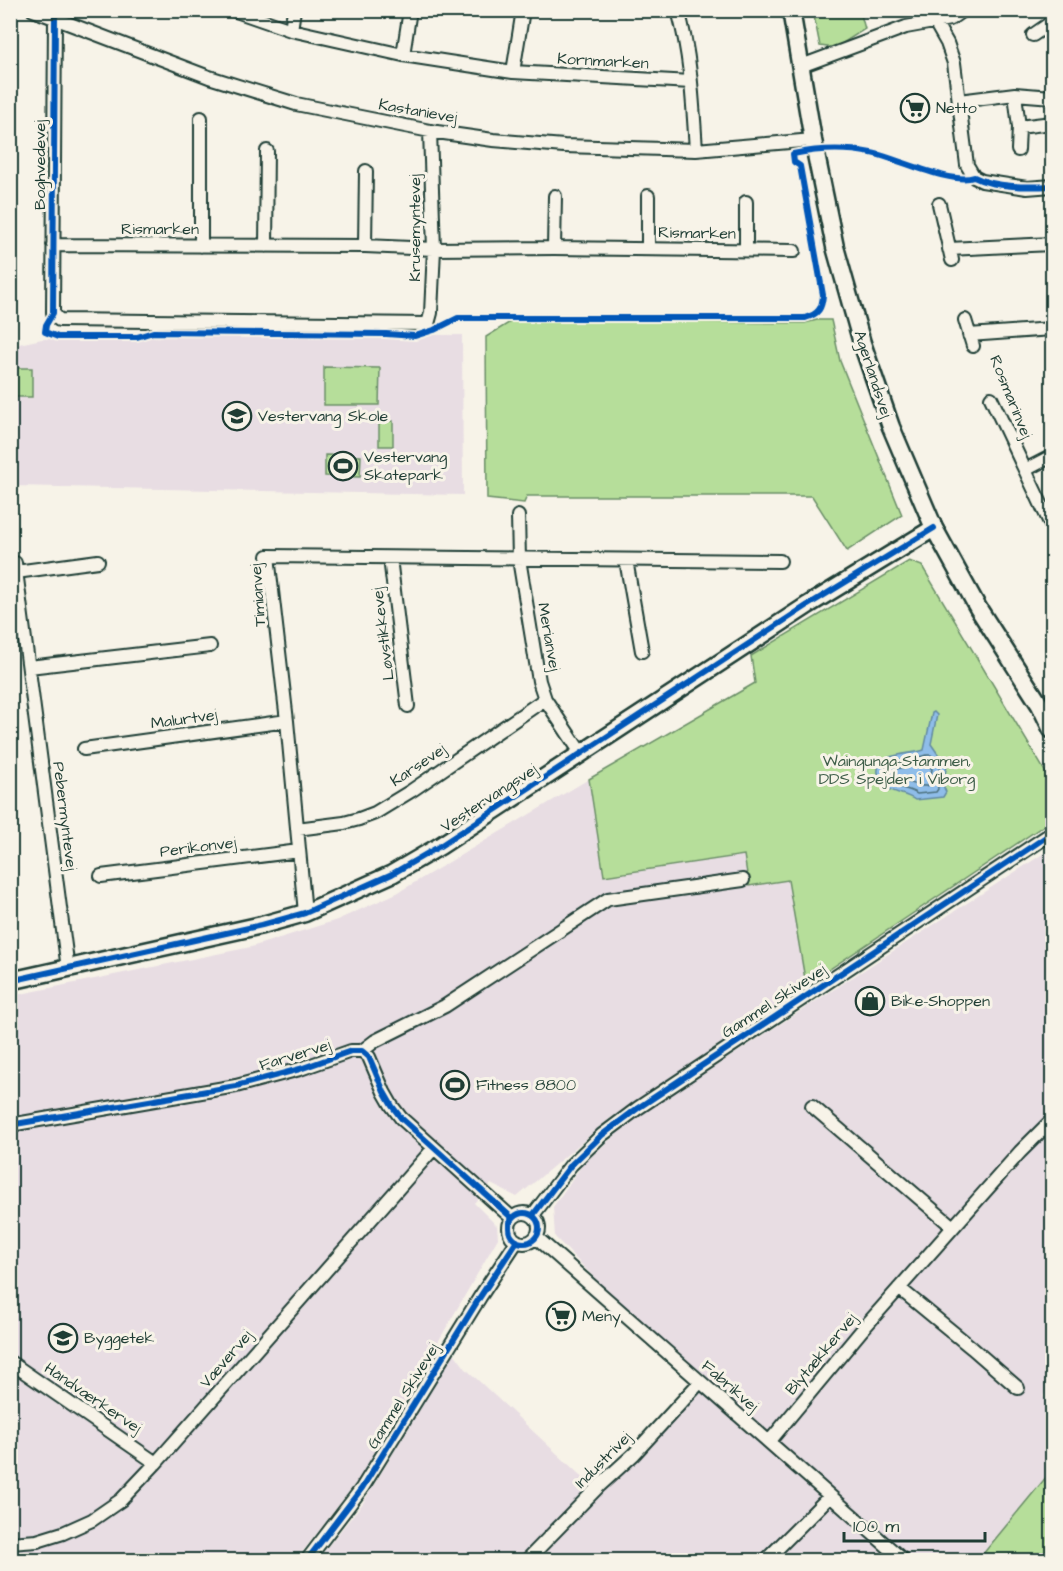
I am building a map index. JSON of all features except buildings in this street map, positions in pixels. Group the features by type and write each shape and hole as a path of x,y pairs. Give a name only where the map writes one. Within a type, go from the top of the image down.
{"street":[{"name":"Kastanievej","path":"33,10 59,16 210,77 296,104 430,131 493,140 564,146 696,150 813,140"},
{"name":"Kornmarken","path":"233,10 291,30 403,55 513,72 691,82"},
{"path":"291,30 294,10"},
{"path":"403,55 410,10"},
{"path":"513,72 523,10"},
{"path":"678,10 691,82 696,150"},
{"name":"Agerlandsvej","path":"791,10 813,140 835,247 862,343 891,428 934,528 978,608 1040,705 1053,730"},
{"path":"801,66 906,27 950,19 963,10"},
{"name":"Boghvedevej","path":"59,16 53,245 53,313 59,320 428,324"},
{"path":"935,22 947,43 954,63 967,165 974,177 982,181 1027,188 1053,186"},
{"path":"1033,35 1053,22"},
{"path":"959,101 1015,94 1053,97"},
{"path":"1015,94 1019,127 1018,150"},
{"path":"201,118 201,246"},
{"path":"1019,127 1053,123"},
{"name":"Krusemyntevej","path":"428,324 431,314 434,249 430,131"},
{"path":"266,246 267,151"},
{"path":"365,246 366,171"},
{"path":"554,248 555,196"},
{"name":"Rismarken","path":"648,196 648,249"},
{"name":"Rismarken","path":"746,202 746,250"},
{"path":"939,204 951,254 1053,244"},
{"name":"Rismarken","path":"53,245 794,251"},
{"name":"Rosmarinvej","path":"965,320 971,340 1053,329"},
{"name":"Rosmarinvej","path":"991,398 1051,525"},
{"path":"1025,470 1053,456"},
{"name":"Merianvej","path":"518,516 519,559 540,681 545,699 581,753"},
{"name":"Vestervangsvej","path":"10,981 262,925 305,913 392,874 440,846 808,605 934,528"},
{"name":"Timianvej","path":"305,913 287,721 268,556 780,561"},
{"name":"Løvstikkevej","path":"390,558 408,706"},
{"path":"626,560 642,651"},
{"name":"Pebermyntevej","path":"68,969 29,667 16,609 13,568 98,561"},
{"path":"29,667 210,646"},
{"name":"Karsevej","path":"297,830 344,823 375,813 545,699"},
{"name":"Agerlandsvej","path":"1040,705 1053,720"},
{"name":"Malurtvej","path":"84,749 287,721"},
{"name":"Gammel Skivevej","path":"532,1215 571,1165 602,1135 638,1108 1053,833"},
{"name":"Perikonvej","path":"102,876 299,851"},
{"name":"Farvervej","path":"10,1125 236,1086 300,1069 351,1051 362,1051 375,1041 445,1006 608,899 743,880"},
{"path":"362,1051 369,1057 392,1106 401,1118 512,1218"},
{"path":"812,1106 953,1227"},
{"name":"Blytækkervej","path":"769,1442 862,1329 1020,1152 1053,1120"},
{"name":"Vævervej","path":"10,1543 37,1541 63,1533 92,1520 121,1500 434,1148"},
{"path":"522,1213 532,1215 539,1226 536,1237 527,1243 513,1239 509,1231 512,1218 522,1213"},
{"name":"Fabrikvej","path":"536,1237 903,1560"},
{"name":"Gammel Skivevej","path":"307,1560 362,1488 517,1241"},
{"path":"899,1288 1018,1388"},
{"name":"Håndværkervej","path":"10,1362 156,1462"},
{"name":"Industrivej","path":"527,1560 600,1485 634,1454 700,1382"},
{"path":"766,1560 830,1496"}],"shaded area":[{"name":"Vestervang Skole","path":"153,334 462,335 463,495 11,486 10,346 42,339 134,339"},
{"path":"589,779 605,876 745,855 788,880 806,985 608,1120 517,1197 491,1184 474,1203 497,1226 498,1238 359,1479 296,1560 11,1560 11,996 251,947 337,920 397,893"},
{"path":"1052,848 1052,1385 1043,1396 1052,1406 1052,1470 978,1560 317,1560 363,1503 454,1353 466,1369 594,1488 695,1382 555,1237 553,1207 583,1164 631,1121"}],"green space":[{"path":"813,11 860,11 865,29 835,48 820,46"},
{"path":"831,320 840,361 902,515 847,551 812,496 527,496 524,503 487,499 486,337 512,321 805,323"},
{"path":"324,367 380,368 379,405 324,405"},
{"path":"13,368 32,368 32,397 13,397"},
{"path":"379,421 393,421 393,446 379,446"},
{"name":"Vestervang Skatepark","path":"325,455 361,456 360,477 325,476"},
{"name":"Waingunga-Stammen, DDS Spejder i Viborg","path":"909,561 922,566 1052,783 1052,820 806,985 788,880 749,886 744,855 604,876 589,779 755,683 751,656"},
{"path":"1052,1470 1052,1560 978,1560"}],"water":[{"path":"934,712 937,715 931,744 947,767 943,783 946,792 943,797 915,800 885,786 878,775 879,766 888,758 924,750"}],"cycle path":[{"path":"56,10 53,313 45,332 58,337 137,337 153,332 415,336 434,330 458,318 805,318 814,315 819,310 823,295 800,166 794,162 793,154 832,150 861,151 952,177 974,177 982,181 1013,186 1052,186"},
{"path":"10,981 262,925 305,913 392,874 440,846 808,605 934,528"},
{"path":"533,1215 571,1165 602,1135 638,1108 1052,833"},
{"path":"10,1125 236,1086 300,1069 351,1051 362,1051 369,1057 384,1092 401,1118 512,1218"},
{"path":"524,1213 535,1217 539,1228 535,1239 524,1243 513,1239 509,1228 513,1217 524,1213"},
{"path":"307,1560 362,1488 517,1241"}],"place":[{"name":"Netto","path":"915,108"},
{"name":"Vestervang Skole","path":"237,416"},
{"name":"Vestervang Skatepark","path":"343,466"},
{"name":"Bike-Shoppen","path":"870,1001"},
{"name":"Fitness 8800","path":"455,1085"},
{"name":"Meny","path":"561,1316"},
{"name":"Byggetek","path":"63,1338"}]}
